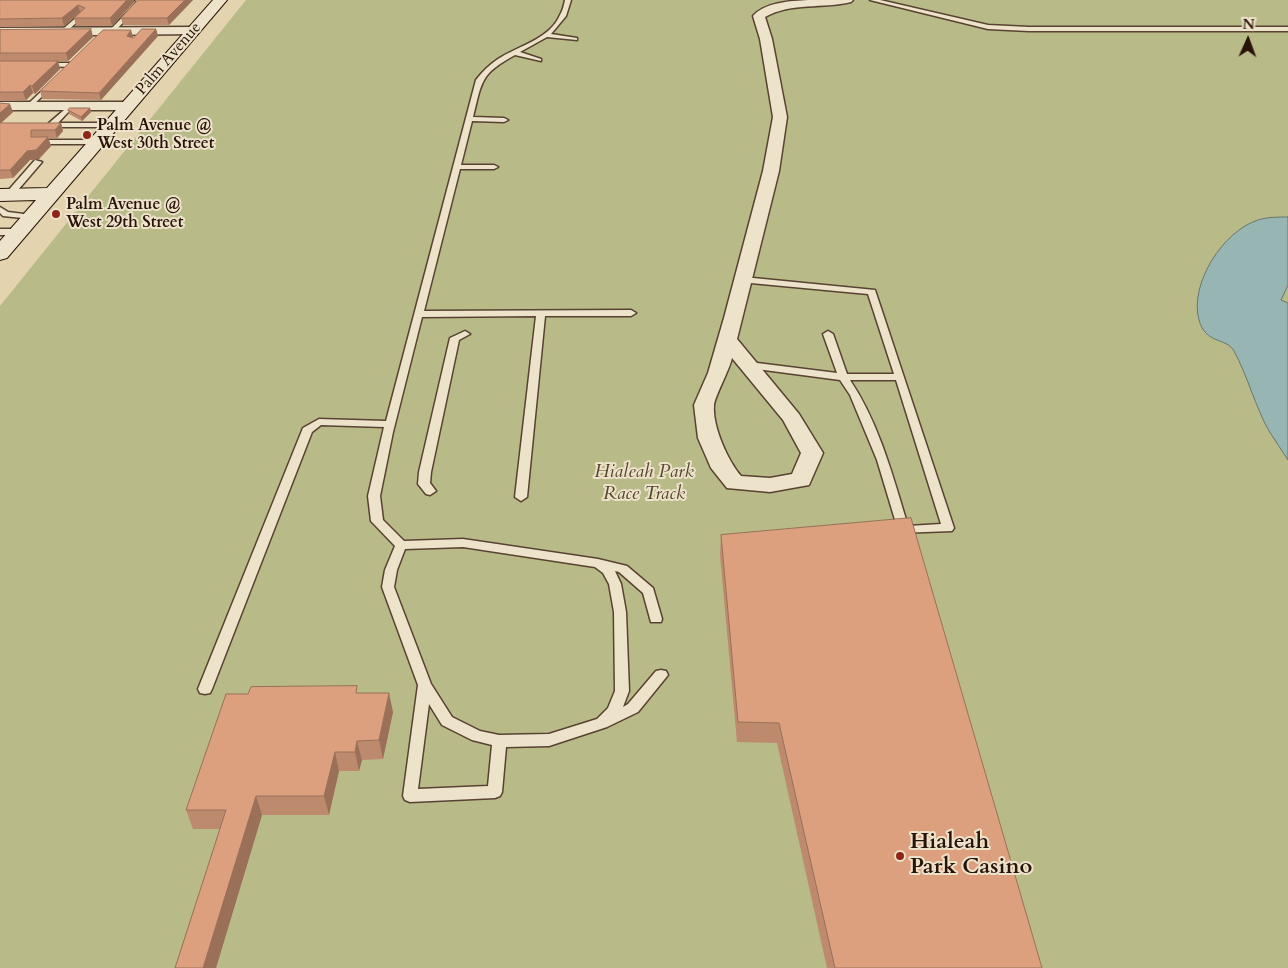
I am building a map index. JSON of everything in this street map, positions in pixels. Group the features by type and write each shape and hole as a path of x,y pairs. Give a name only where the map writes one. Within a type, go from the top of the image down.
{"main road":[{"name":"Palm Avenue","path":"0,254 17,227 52,194 220,0"},
{"path":"3,206 52,194"}],"street":[{"path":"727,340 792,418 812,453 801,480 770,485 735,483 722,468 710,438 704,405 718,373 743,280 771,171 780,117 766,39 759,16 766,10 783,6 848,0"},
{"path":"0,32 64,31 141,34 193,31"},
{"path":"0,106 128,106"}],"lane":[{"path":"105,33 141,1 138,0"},
{"path":"568,0 559,25 547,35 498,62 485,72 479,80 390,424 374,496 378,521 401,545 463,543 598,563 623,569 649,591 656,619"},
{"path":"873,0 988,27 1029,30 1288,29"},
{"path":"64,31 82,15"},
{"path":"547,35 575,39"},
{"path":"516,53 539,60"},
{"path":"63,72 77,58"},
{"path":"35,65 70,65"},
{"path":"29,106 56,79"},
{"path":"71,106 52,125 111,125"},
{"path":"469,119 504,120"},
{"path":"38,142 97,142"},
{"path":"17,227 3,206 38,162"},
{"path":"457,167 494,167"},
{"path":"743,280 872,292 948,528 903,530 882,460 855,395 843,377 828,334"},
{"path":"418,314 630,313"},
{"path":"521,497 541,314"},
{"path":"430,491 424,484 425,472 442,390 455,338 465,334"},
{"path":"749,365 843,377 900,377"},
{"path":"205,689 307,430 319,422 390,424"},
{"path":"401,545 390,570 388,587 425,686 447,721 477,736 499,741 549,740 602,723 633,708 660,675"},
{"path":"598,563 608,570 615,584 620,612 622,691 614,711 602,723"},
{"path":"425,686 410,796 495,792 499,741"}],"green space":[{"name":"Hialeah Park Race Track","path":"246,0 1288,0 1288,968 0,968 0,306"}],"water":[{"path":"1288,217 1288,285 1281,300 1288,303 1288,460 1264,421 1234,351 1226,344 1206,333 1199,320 1197,306 1204,275 1221,247 1233,235 1245,226 1258,220"}],"building":[{"path":"0,0 127,0 110,18 74,18 85,8 78,5 62,18 0,19"},
{"path":"138,0 185,0 167,18 121,18"},
{"path":"91,29 66,53 0,53 0,30"},
{"path":"142,29 156,29 99,93 40,91 103,30 131,30 127,36 133,38"},
{"path":"0,61 58,61 23,92 0,92"},
{"path":"0,103 10,104 0,113"},
{"path":"70,108 90,108 81,117 68,110"},
{"path":"0,123 61,123 55,130 31,130 31,137 48,137 36,150 27,151 10,170 0,170"},
{"name":"Hialeah Park Casino","path":"911,518 1042,968 835,968 779,723 738,722 721,535"},
{"path":"357,686 356,693 389,693 379,740 357,741 355,752 335,752 324,796 256,796 203,968 175,968 226,810 186,810 226,694 248,694 251,687"}],"place":[{"name":"Palm Avenue @ West 30th Street","path":"87,135"},
{"name":"Palm Avenue @ West 29th Street","path":"56,214"},
{"name":"Hialeah Park Casino","path":"900,856"}]}
